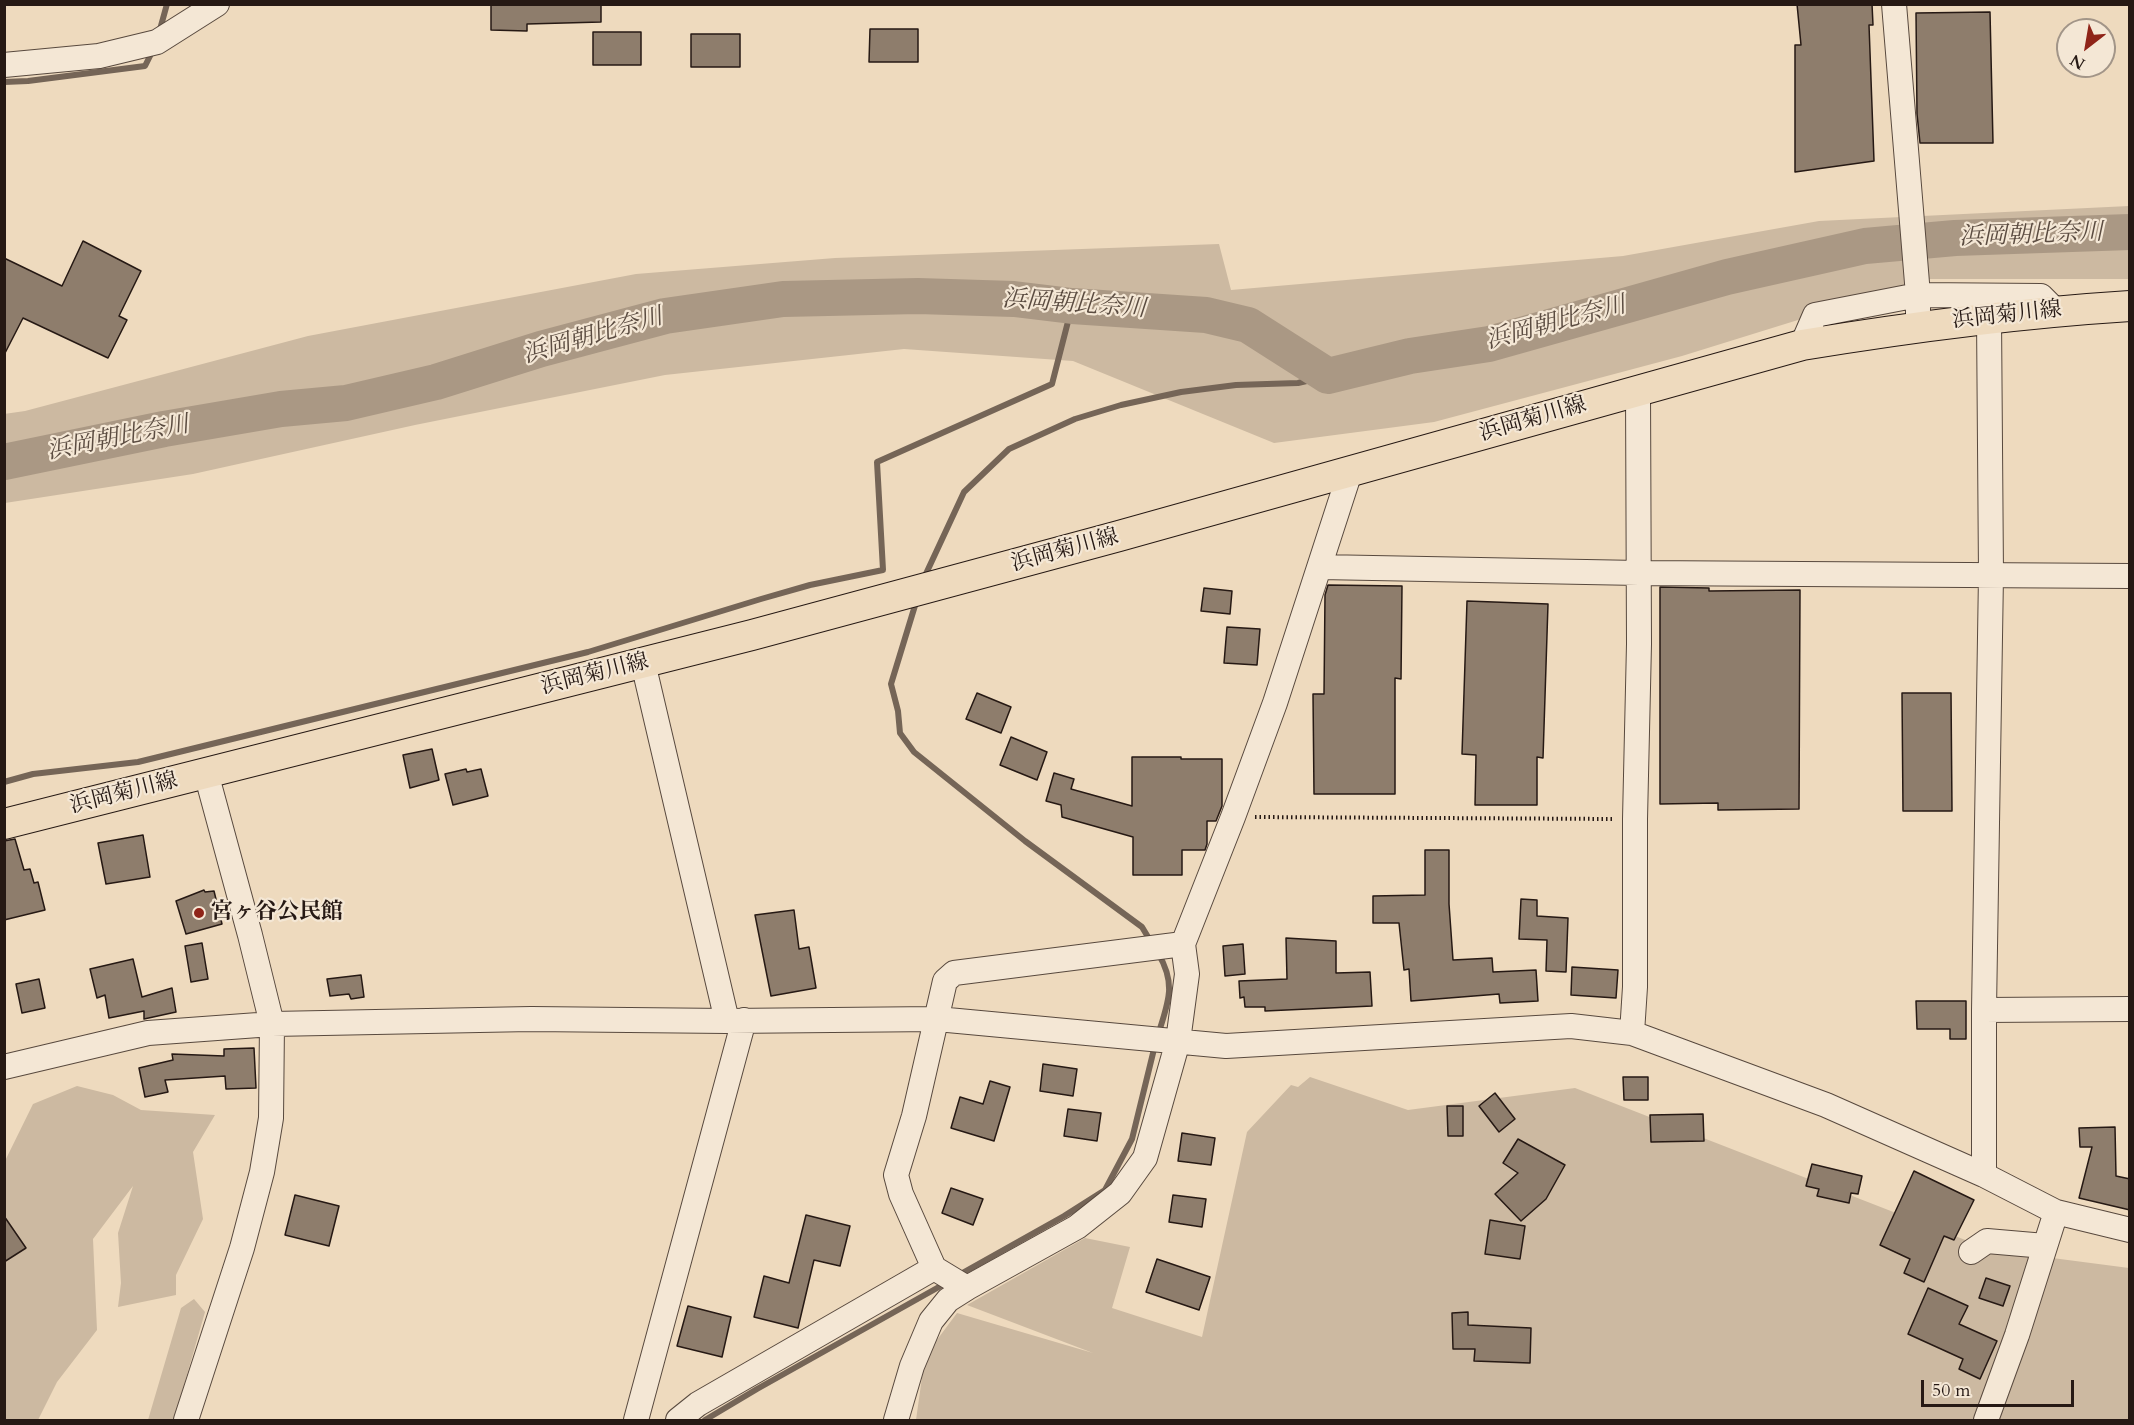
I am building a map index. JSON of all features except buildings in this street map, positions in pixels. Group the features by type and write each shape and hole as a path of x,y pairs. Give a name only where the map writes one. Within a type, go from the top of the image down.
{"main road":[{"name":"浜岡菊川線","path":"4,824 752,636 1802,345 1989,317 2055,310 2130,306"}],"street":[{"path":"4,65 99,56 157,42 217,4"},
{"path":"1894,4 1918,295 1918,326"},
{"path":"1802,345 1815,315 1918,295 2041,296 2055,310"},
{"path":"1984,1175 1984,1010 1991,575 1989,317"},
{"path":"1632,1033 1635,987 1639,573 1638,391"},
{"path":"896,1420 912,1366 931,1321 948,1300 1077,1227 1120,1193 1145,1158 1178,1041 1187,974 1183,944 1275,704 1350,472"},
{"path":"1320,567 1639,573 2130,576"},
{"path":"636,1420 735,1021 643,663"},
{"path":"186,1420 242,1248 262,1172 271,1118 272,1024 206,773"},
{"path":"967,1288 934,1268 901,1194 896,1175 914,1116 945,981 954,973 1183,944"},
{"path":"1984,1010 2130,1009"},
{"path":"4,1066 148,1033 272,1024 531,1019 735,1021 937,1019 1226,1046 1571,1026 1632,1033 1826,1105 1984,1175 2056,1212 2130,1230"},
{"path":"1986,1420 2056,1212"},
{"path":"1971,1252 1987,1241 2045,1246"},
{"path":"678,1420 698,1404 934,1268"}],"path":[{"path":"1233,817 1635,819"}],"shaded area":[{"path":"2129,206 2129,279 1930,279 1682,356 1434,422 1274,443 1073,361 904,349 665,375 415,425 193,474 5,503 4,414 25,411 308,336 636,274 835,258 1219,244 1231,290 1623,256 1819,221"},
{"path":"1310,1077 1408,1110 1575,1088 1991,1250 2129,1268 2129,1420 916,1420 925,1356 957,1313 1093,1353 967,1305 1085,1238 1130,1247 1112,1308 1202,1337 1247,1132 1291,1085 1298,1087"},
{"path":"77,1086 113,1095 141,1110 215,1115 193,1152 203,1219 176,1275 176,1295 118,1307 121,1283 118,1233 133,1186 93,1239 97,1330 57,1382 38,1420 5,1420 4,1163 33,1104"},
{"path":"194,1299 205,1312 174,1420 148,1420 181,1308"}],"waterway":[{"path":"159,33 167,4"},
{"path":"4,82 145,66 154,48"},
{"name":"浜岡朝比奈川","path":"4,462 164,429 281,409 346,403 436,382 541,349 665,316 783,299 918,296 1014,299 1072,306 1206,315 1248,325 1328,376 1410,356 1489,344 1727,277 1865,246 1955,238 2130,232"},
{"path":"4,782 33,774 138,762 588,652 810,585 883,570 877,462 1052,384 1072,306"},
{"path":"924,578 964,492 1009,449 1075,419 1121,405 1181,392 1236,385 1298,383 1328,376"},
{"path":"917,599 891,684 898,711 900,733 914,752 1025,841 1142,927 1151,942"},
{"path":"1158,953 1164,964 1169,984 1169,994 1158,1035"},
{"path":"957,1276 1064,1216 1105,1190 1132,1139 1155,1045"},
{"path":"705,1420 946,1283"}],"place":[{"name":"宮ヶ谷公民館","path":"199,913"}]}
